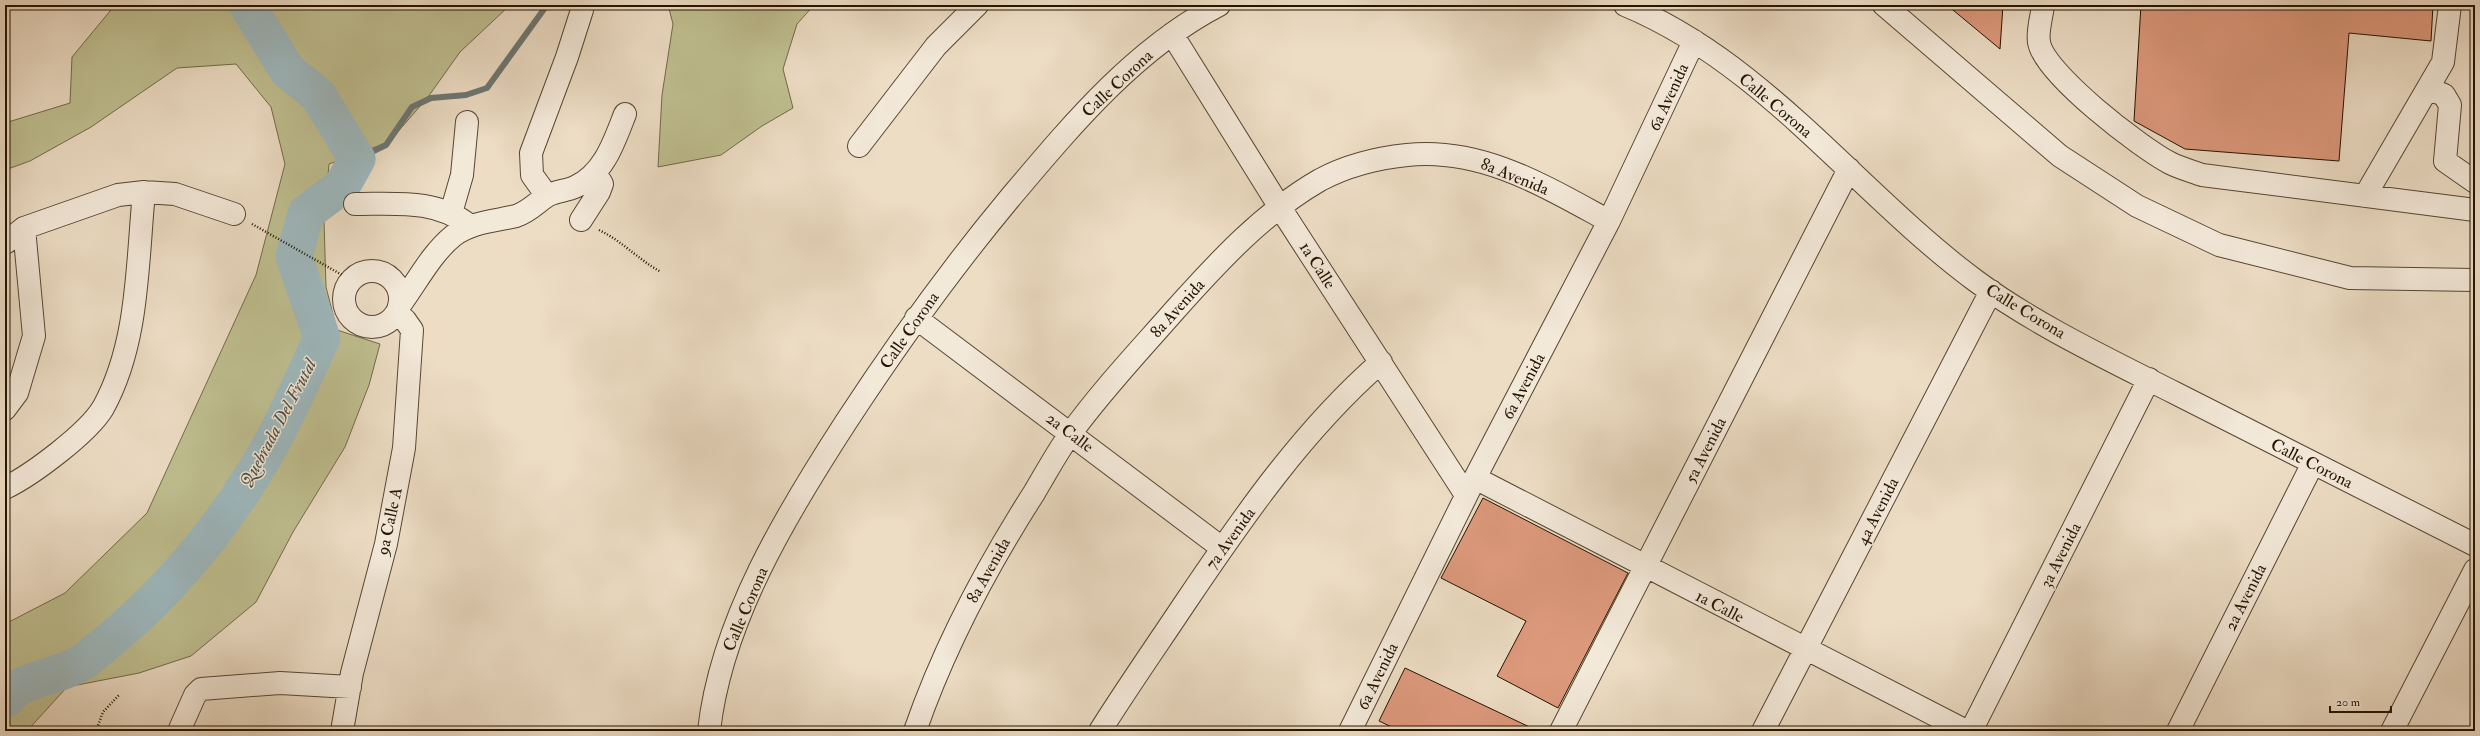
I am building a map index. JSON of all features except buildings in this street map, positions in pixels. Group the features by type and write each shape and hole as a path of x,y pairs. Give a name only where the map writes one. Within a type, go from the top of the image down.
{"street":[{"path":"859,146 936,46 977,5"},
{"name":"Calle Corona","path":"709,731 712,704 725,655 761,571 813,473 916,318 974,241 1063,135 1108,90 1172,34 1219,5"},
{"name":"Calle Corona","path":"1625,5 1694,41 1736,71 1773,101 1936,248 1991,291 2073,339 2149,380 2475,545"},
{"path":"1884,5 2060,156 2137,206 2219,245 2350,278 2475,280"},
{"path":"2043,5 2039,42 2046,59 2058,74 2130,137 2170,163 2202,175 2475,210"},
{"path":"2365,196 2429,89 2443,62 2450,5"},
{"path":"547,196 532,175 531,153 567,57 582,10"},
{"name":"1a Calle","path":"1172,34 1279,206 1381,362 1470,486 1645,567 1966,731"},
{"name":"6a Avenida","path":"1350,731 1470,486 1609,222 1694,41"},
{"path":"2429,89 2444,95 2450,105 2445,161 2475,182"},
{"path":"398,310 397,287 385,274 367,271 349,277 344,295 346,312 351,319 366,327 375,327 390,320 398,310 435,253 454,236 470,226 518,215 535,206 547,196 575,187 603,165 625,114"},
{"path":"451,213 462,175 467,122"},
{"name":"8a Avenida","path":"915,731 924,704 969,602 1018,518 1071,433 1138,352 1208,274 1279,206 1323,178 1367,162 1409,155 1452,156 1491,163 1533,179 1609,222"},
{"name":"5a Avenida","path":"1561,731 1849,169"},
{"path":"581,220 599,192 602,184 595,172"},
{"path":"5,243 24,228 118,195 144,192 175,194 234,214"},
{"path":"5,488 66,448 102,409 118,370 133,319 144,192"},
{"path":"355,204 424,204 451,213 470,226"},
{"path":"5,409 18,393 34,336 24,228"},
{"name":"4a Avenida","path":"1764,731 1991,291"},
{"name":"9a Calle A","path":"342,731 352,673 386,544 404,448 412,330 398,310"},
{"name":"2a Calle","path":"916,318 1071,433 1222,548"},
{"name":"7a Avenida","path":"1100,731 1222,548 1292,454 1356,384 1381,362"},
{"name":"3a Avenida","path":"1971,731 2149,380"},
{"name":"2a Avenida","path":"2178,731 2313,463"},
{"path":"2392,731 2475,570"},
{"path":"179,731 195,695 201,689 280,683 350,687"}],"path":[{"path":"234,214 349,277"},
{"path":"581,220 612,236 646,264 661,272"},
{"path":"96,731 103,712 120,694"}],"green space":[{"path":"115,5 510,5 460,52 428,97 389,142 329,164 324,221 326,287 337,330 380,344 369,385 345,447 293,532 256,602 191,656 139,673 67,687 27,731 5,731 5,624 65,593 147,513 256,275 285,164 271,107 236,64 177,68 91,127 30,161 5,170 5,123 70,103 72,57"},
{"path":"668,5 814,5 797,24 783,69 793,108 762,126 721,155 658,167 662,95 673,24"}],"waterway":[{"name":"Quebrada Del Frutal","path":"5,700 21,686 64,671 88,658 114,637 163,591 207,541 227,514 271,444 287,414 322,338 294,257 306,213 342,186 357,159 318,95 288,71 247,5"},
{"path":"357,159 386,145 412,107 431,98 466,95 487,88 547,5"}]}
